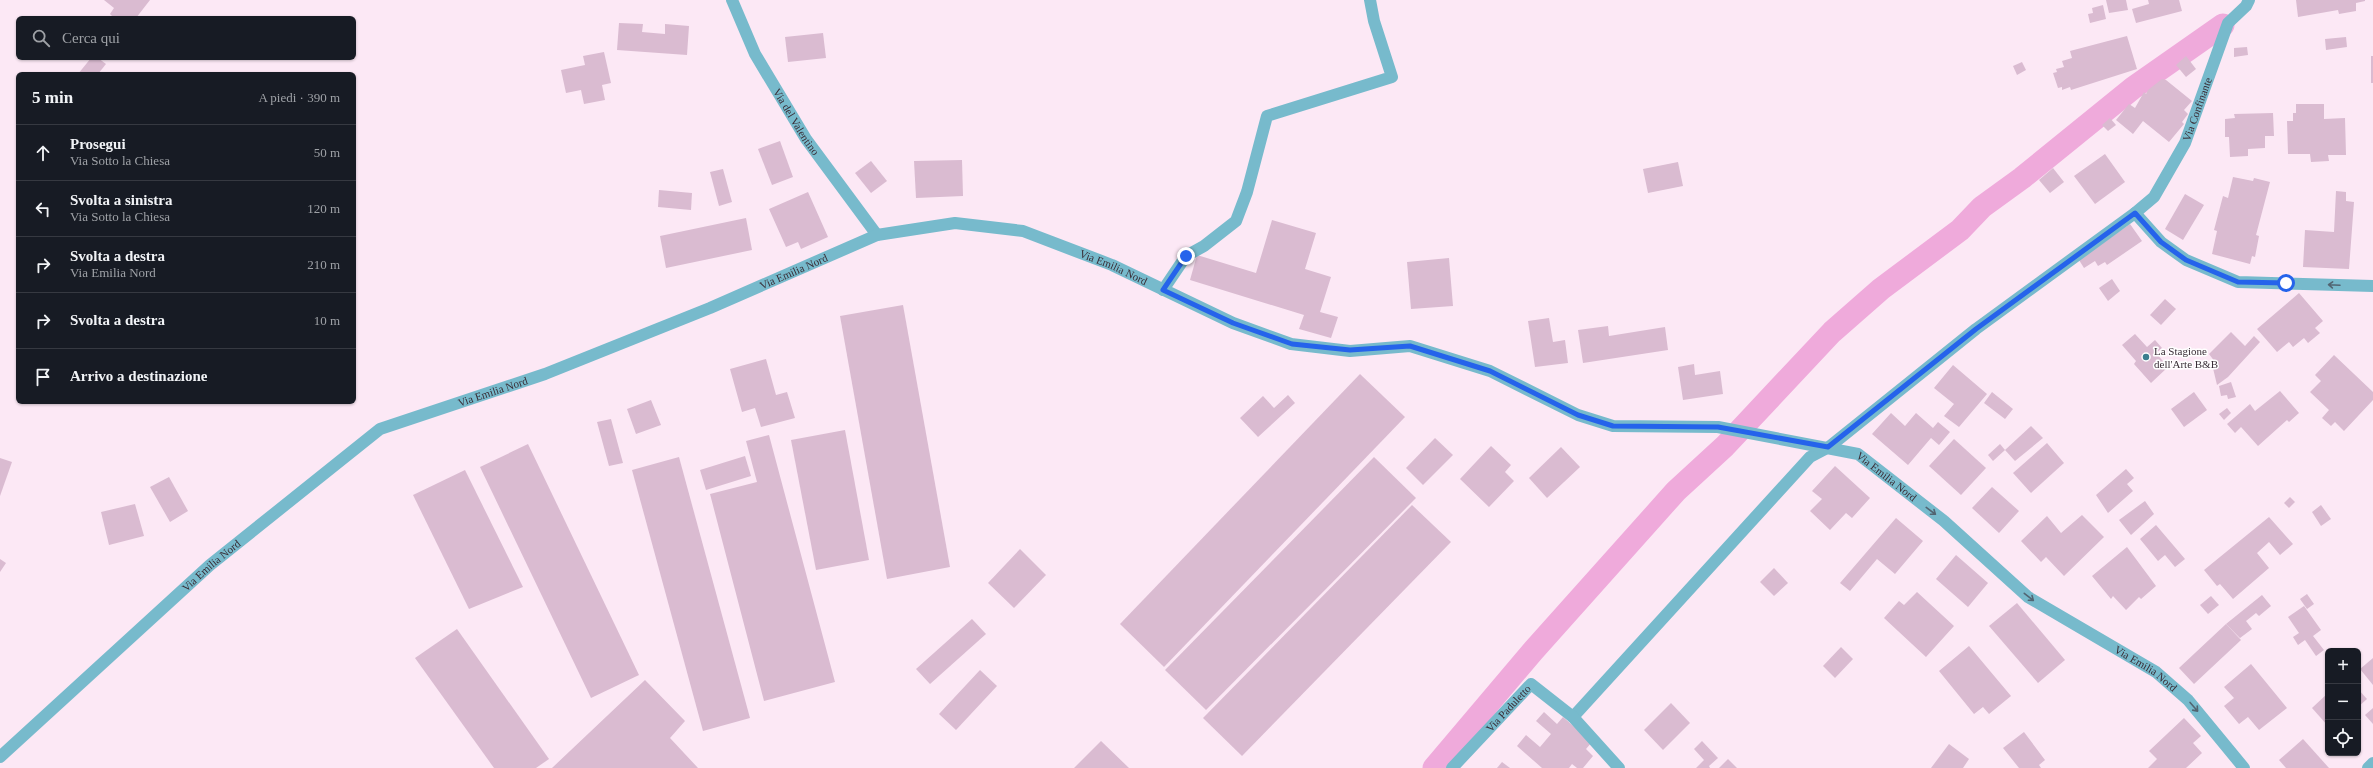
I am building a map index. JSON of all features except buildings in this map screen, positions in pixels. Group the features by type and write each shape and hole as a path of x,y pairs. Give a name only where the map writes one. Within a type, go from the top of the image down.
{"street":[{"name":"Via del Valentino","path":"732,0 756,54 806,139 877,235"},
{"path":"1163,290 1186,256 1204,246 1236,222 1247,192 1267,116 1392,77 1374,21 1370,0"},
{"name":"Via Confinante","path":"1573,716 1810,457 1828,447 1976,329 2135,213 2154,197 2185,144 2228,23 2246,6 2249,0"},
{"path":"2135,213 2161,242 2186,260 2238,282 2373,286"},
{"name":"Via Emilia Nord","path":"0,757 210,565 380,428 545,374 710,308 877,235 955,223 1023,231 1112,265 1233,323 1292,344 1350,350 1410,346 1490,371 1578,415 1613,426 1718,427 1858,454 1944,521 2028,598 2156,672 2188,700 2244,768"},
{"name":"Via Paduletto","path":"1452,768 1531,684 1573,716 1619,768"},
{"path":"2368,768 2373,763"}],"waterway":[{"path":"1434,768 1533,651 1676,491 1725,446 1832,332 1881,289 1960,230 1982,207 2022,178 2133,88 2223,25"}],"place":[{"name":"La Stagione dell'Arte B&B","path":"2146,357"}],"route":[{"path":"1186,256 1163,290 1233,323 1292,344 1350,350 1410,346 1490,371 1578,415 1613,426 1718,427 1828,447 1976,329 2135,213 2161,242 2186,260 2238,282 2286,283"}]}
